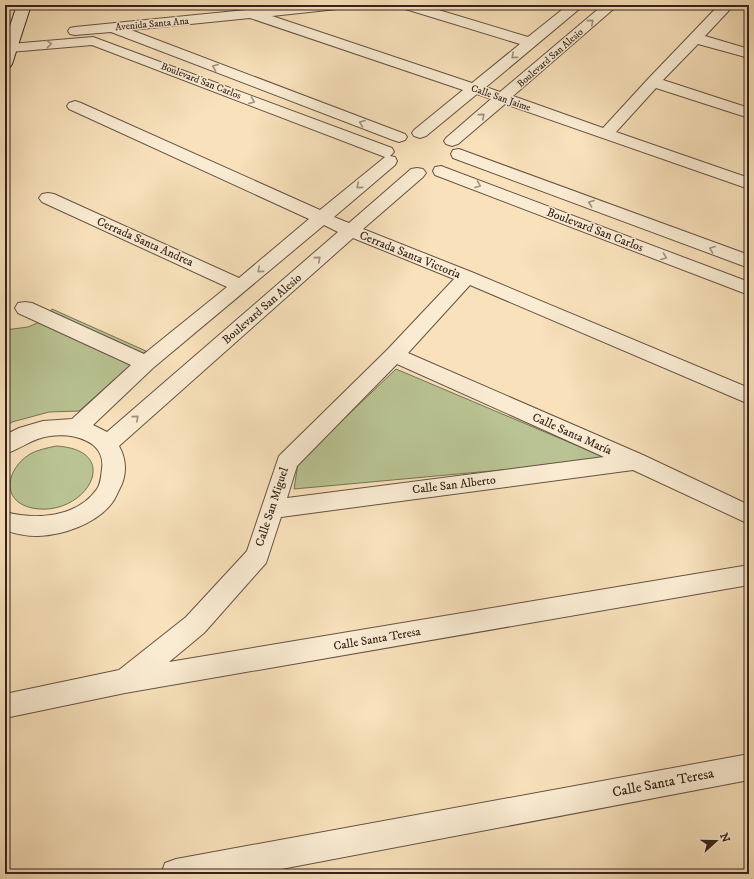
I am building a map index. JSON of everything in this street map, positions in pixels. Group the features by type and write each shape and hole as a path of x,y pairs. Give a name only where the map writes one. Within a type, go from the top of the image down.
{"street":[{"path":"5,64 24,5"},
{"name":"Avenida Santa Ana","path":"12,42 112,28 336,5"},
{"path":"407,5 531,43"},
{"name":"Boulevard San Alesio","path":"420,133 577,5"},
{"name":"Boulevard San Alesio","path":"455,148 503,98 611,5"},
{"path":"606,134 653,82 727,5"},
{"name":"Calle San Jaime","path":"253,14 474,90 503,98 749,184"},
{"name":"Boulevard San Carlos","path":"112,28 399,137"},
{"path":"695,38 749,54"},
{"name":"Boulevard San Carlos","path":"12,42 93,41 387,156"},
{"path":"653,82 749,113"},
{"name":"Cerrada Santa Victoria","path":"75,106 351,231 467,277 749,396"},
{"path":"76,428 146,363 322,218 387,156 388,146 399,137 420,133 432,133 455,148 457,161 451,167 430,174 417,173 396,167 387,156"},
{"name":"Boulevard San Carlos","path":"455,148 749,262"},
{"name":"Boulevard San Carlos","path":"441,171 749,289"},
{"name":"Boulevard San Alesio","path":"107,444 417,173"},
{"name":"Cerrada Santa Andrea","path":"48,198 241,286"},
{"name":"Calle San Miguel","path":"125,682 195,625 257,556 287,462 394,355 467,277"},
{"path":"25,308 146,363"},
{"name":"Calle Santa María","path":"394,355 635,461 749,515"},
{"path":"5,446 28,432 52,427 76,428 94,434 107,444 114,457 115,473 109,489 97,504 79,516 58,525 36,528 15,525 5,521"},
{"name":"Calle San Alberto","path":"272,509 635,461"},
{"name":"Calle Santa Teresa","path":"5,706 125,682 749,575"},
{"name":"Calle Santa Teresa","path":"176,874 749,766"}],"green space":[{"path":"52,309 146,351 79,411 49,412 12,422 5,428 5,330 28,327 44,320"},
{"path":"396,369 611,460 294,489 298,463"},
{"path":"56,446 77,450 89,459 93,470 90,483 81,494 68,504 51,509 32,508 22,504 15,499 11,492 10,484 16,468 22,460 30,454"}],"waterway":[{"path":"5,10 7,5"}]}
